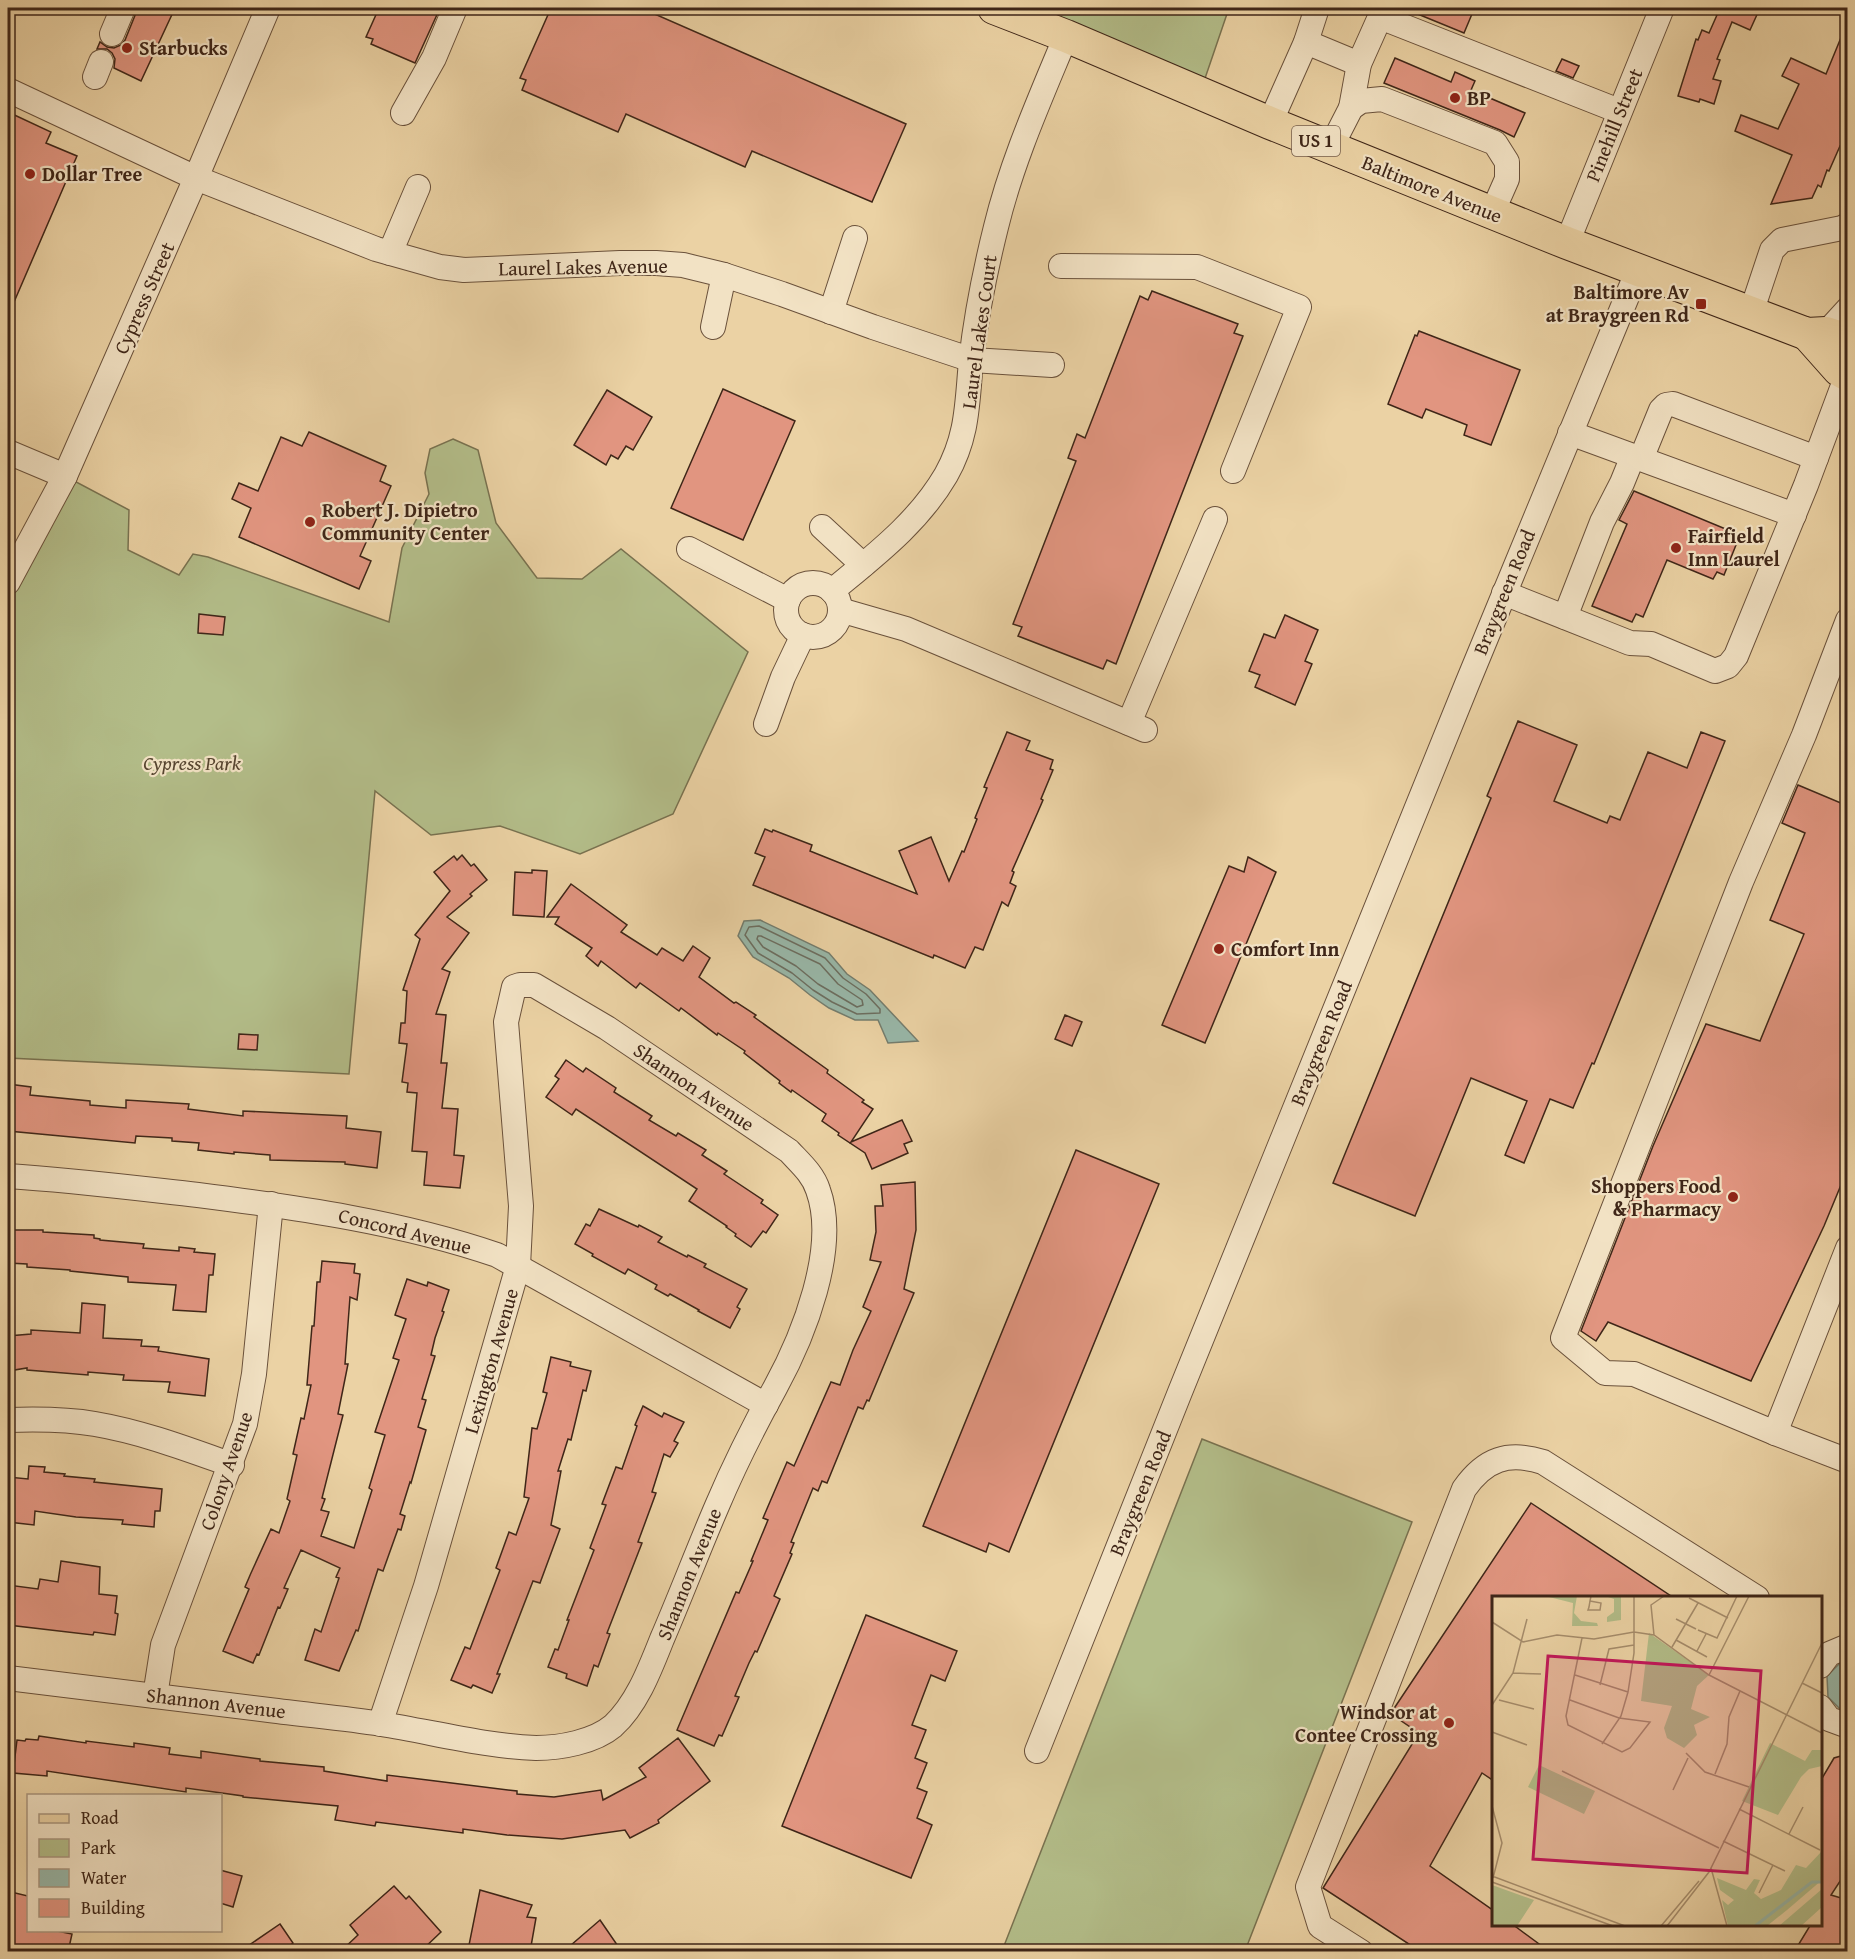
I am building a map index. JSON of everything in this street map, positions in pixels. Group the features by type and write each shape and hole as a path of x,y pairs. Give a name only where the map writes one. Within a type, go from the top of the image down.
{"main road":[{"name":"Baltimore Avenue","path":"994,8 1567,243 1751,313 1827,336 1839,370 1847,375"}],"street":[{"path":"112,33 123,8"},
{"path":"403,113 434,58 455,8"},
{"path":"1270,123 1306,42 1317,8"},
{"name":"Pinehill Street","path":"1567,243 1662,8"},
{"name":"Cypress Street","path":"8,582 65,476 268,9"},
{"path":"1330,147 1351,108 1359,64 1380,17 1619,111"},
{"name":"Laurel Lakes Court","path":"803,635 813,637 824,635 832,629 838,620 836,600 863,565 912,521 946,475 965,428 972,360 996,227 1013,164 1066,36"},
{"path":"1306,42 1359,64"},
{"name":"Laurel Lakes Avenue","path":"8,90 196,178 390,253 440,267 464,270 656,262 683,265 724,275 972,360 1052,365"},
{"path":"1351,108 1361,101 1382,99 1495,143 1507,162 1508,179 1492,213"},
{"path":"390,253 418,187"},
{"path":"1751,313 1772,250 1782,240 1848,225"},
{"path":"831,312 855,238"},
{"path":"1061,266 1197,267 1299,307 1233,471"},
{"name":"Braygreen Road","path":"1037,1751 1504,592 1638,270"},
{"path":"713,327 724,275"},
{"path":"1827,336 1848,309"},
{"path":"1504,592 1630,643 1651,644 1715,671 1728,666 1736,656 1794,515 1847,375"},
{"path":"1565,617 1602,522 1661,410 1666,405 1673,404 1816,458"},
{"path":"1570,433 1794,515"},
{"path":"8,452 65,476"},
{"path":"766,724 783,676 803,635 794,629 788,620 786,610 788,600 802,585 813,582 823,585 836,600 1137,726 1215,519"},
{"path":"822,527 863,565"},
{"path":"688,549 788,600"},
{"path":"1848,620 1804,735 1741,882 1563,1338 1605,1372 1634,1374 1848,1461"},
{"name":"Shannon Avenue","path":"8,1678 380,1724 470,1740 537,1748 562,1746 591,1738 613,1725 625,1712 644,1682 717,1506 788,1365 814,1293 821,1263 824,1239 823,1214 819,1192 812,1176 789,1151 607,1028 534,985 514,987"},
{"name":"Lexington Avenue","path":"380,1724 426,1586 518,1266 521,1206 506,1022 514,987"},
{"name":"Concord Avenue","path":"8,1176 62,1179 271,1204 327,1213 416,1231 497,1255 766,1405"},
{"name":"Colony Avenue","path":"155,1696 163,1645 232,1465 249,1407 271,1204"},
{"path":"1775,1433 1848,1248"},
{"path":"8,1420 65,1420 93,1423 148,1437 232,1465"},
{"path":"1361,1952 1320,1926 1308,1887 1464,1489 1473,1477 1497,1460 1529,1457 1543,1462 1754,1596"}],"green space":[{"path":"987,8 1229,8 1200,93"},
{"name":"Cypress Park","path":"453,439 478,450 496,523 537,578 582,579 621,549 748,652 673,814 580,854 500,826 431,835 375,791 349,1074 8,1058 8,574 65,476 129,510 128,550 179,575 193,554 208,557 389,622 402,548 429,494 425,473 430,449"},
{"path":"1202,1439 1412,1522 1245,1951 1002,1951"}],"water":[{"path":"760,920 829,953 847,974 870,990 918,1041 888,1043 878,1020 855,1020 829,1008 789,978 753,957 738,936 744,921"},
{"path":"1842,1661 1847,1661 1847,1712 1843,1712 1828,1697 1827,1676"}],"building":[{"name":"Starbucks","path":"138,8 175,8 141,81 114,68 115,59 107,49 97,49 100,42 107,47 114,48 121,45"},
{"path":"379,8 440,8 415,63 371,44 373,39 366,37"},
{"path":"551,8 641,8 906,124 872,202 752,151 745,167 626,114 618,132 522,90 526,80 520,78"},
{"path":"1403,8 1457,8 1472,14 1464,33"},
{"path":"1699,8 1760,8 1750,30 1732,22 1717,59 1720,60 1713,79 1721,81 1714,104 1700,99 1699,102 1678,96 1696,39 1698,40 1702,30 1709,33 1717,15"},
{"path":"1847,23 1848,135 1842,147 1840,146 1829,171 1827,170 1821,187 1818,185 1812,198 1771,204 1792,155 1735,131 1741,115 1778,129 1799,84 1782,76 1791,58 1826,74"},
{"name":"BP","path":"1395,58 1451,82 1455,72 1475,81 1471,90 1525,113 1514,137 1384,83"},
{"path":"1562,59 1579,66 1573,78 1556,71"},
{"path":"8,112 51,132 46,143 77,156 8,316"},
{"path":"1152,291 1238,324 1234,333 1243,336 1116,664 1107,660 1103,669 1018,636 1022,627 1013,624 1076,461 1068,458 1077,434 1085,438 1140,296 1148,300"},
{"path":"1419,331 1520,370 1491,445 1464,435 1467,425 1426,409 1422,418 1388,404 1415,335 1417,336"},
{"path":"723,389 795,421 743,540 671,508"},
{"path":"607,390 652,417 633,450 626,446 618,459 611,455 606,465 574,445"},
{"name":"Robert J. Dipietro Community Center","path":"309,432 386,466 380,481 391,486 360,556 371,561 359,589 239,537 251,508 232,499 239,483 258,491 281,437 302,446"},
{"name":"Fairfield Inn Laurel","path":"1634,491 1740,535 1724,575 1717,572 1713,579 1667,560 1643,617 1636,614 1632,622 1592,606 1627,524 1619,520"},
{"path":"199,614 225,617 223,635 198,633"},
{"path":"1285,615 1318,630 1305,661 1312,664 1295,705 1255,687 1260,675 1249,671 1264,634 1275,638"},
{"path":"1518,721 1577,745 1554,801 1607,823 1610,816 1620,820 1648,752 1687,768 1701,732 1725,741 1594,1064 1592,1063 1573,1108 1550,1099 1524,1163 1505,1155 1527,1101 1471,1078 1415,1216 1333,1183 1491,798 1487,796"},
{"path":"1007,732 1030,741 1026,750 1053,760 1050,769 1053,770 1041,799 1043,800 1012,871 1014,872 1010,883 1016,886 1008,906 1002,902 983,950 975,947 965,968 934,955 933,958 753,885 765,857 755,853 765,829 812,845 810,851 917,894 899,851 931,837 949,881 977,819 975,818 987,788 984,787"},
{"name":"Shoppers Food & Pharmacy","path":"1798,785 1848,806 1848,1168 1824,1226 1751,1381 1608,1322 1596,1341 1581,1331 1653,1146 1706,1024 1760,1041 1804,934 1770,920 1805,833 1782,823"},
{"path":"462,855 471,866 474,864 487,880 447,917 469,933 442,969 450,972 436,1014 446,1015 441,1063 447,1063 442,1108 458,1109 454,1155 464,1156 460,1188 424,1185 427,1152 412,1151 417,1093 407,1092 408,1083 402,1082 407,1044 399,1043 401,1023 405,1023 407,991 403,990 420,939 415,935 450,891 434,872 454,856 457,860"},
{"name":"Comfort Inn","path":"1248,857 1276,872 1205,1043 1162,1025 1229,866 1244,872"},
{"path":"532,870 547,871 544,917 513,915 515,872 532,873"},
{"path":"571,884 627,925 621,932 657,955 662,948 683,961 693,946 710,958 699,977 734,1003 736,1002 756,1015 754,1017 828,1070 827,1073 873,1109 851,1142 902,1120 912,1141 904,1144 908,1153 872,1169 865,1153 822,1121 826,1114 779,1083 780,1081 744,1053 745,1051 718,1033 717,1035 681,1008 679,1011 640,983 636,988 601,961 598,966 586,956 592,948 555,924 559,917 547,917"},
{"path":"1065,1015 1082,1022 1072,1046 1055,1039"},
{"path":"239,1034 258,1035 257,1050 238,1049"},
{"path":"566,1060 583,1072 586,1068 616,1088 614,1092 652,1116 649,1120 676,1136 678,1133 706,1150 702,1155 727,1171 724,1174 763,1200 761,1203 778,1215 766,1233 763,1231 751,1247 735,1236 736,1234 727,1226 689,1201 697,1189 576,1109 572,1115 546,1097 559,1079 555,1076"},
{"path":"8,1084 31,1087 30,1095 90,1101 90,1105 126,1108 126,1100 189,1104 188,1109 243,1116 243,1111 347,1116 346,1128 381,1132 377,1168 345,1164 345,1162 270,1160 270,1155 198,1150 199,1143 172,1141 172,1138 136,1136 135,1143 8,1131"},
{"path":"1076,1150 1159,1184 1009,1552 989,1543 986,1552 923,1526"},
{"path":"915,1182 916,1230 904,1289 914,1293 869,1401 867,1400 863,1409 858,1407 827,1483 822,1481 818,1491 813,1488 791,1542 794,1543 790,1553 792,1554 774,1596 780,1599 735,1696 739,1697 722,1736 719,1735 714,1746 677,1730 736,1592 739,1593 753,1561 751,1561 768,1520 763,1518 787,1462 794,1466 831,1382 840,1385 871,1311 863,1307 881,1262 870,1260 876,1232 875,1206 883,1206 881,1185"},
{"path":"599,1209 662,1237 658,1242 706,1264 704,1267 747,1289 737,1307 740,1309 730,1328 670,1294 668,1296 655,1289 657,1285 628,1269 625,1274 575,1244 586,1224 590,1226"},
{"path":"8,1230 43,1230 43,1232 94,1235 94,1238 100,1240 144,1244 143,1248 179,1251 179,1247 195,1249 194,1252 215,1254 213,1275 209,1275 206,1312 173,1310 176,1285 128,1282 128,1277 8,1263"},
{"path":"322,1261 355,1264 354,1273 360,1274 357,1300 350,1297 345,1364 348,1364 338,1414 343,1415 321,1510 329,1512 321,1536 354,1548 372,1490 369,1488 385,1435 375,1432 399,1360 393,1358 406,1319 395,1315 407,1279 427,1286 428,1282 449,1290 431,1355 435,1356 422,1399 426,1400 418,1427 426,1430 400,1514 405,1516 401,1530 398,1529 383,1571 378,1569 358,1631 356,1630 339,1671 305,1660 315,1629 321,1632 339,1578 336,1577 340,1568 301,1550 284,1588 288,1589 280,1608 278,1607 259,1655 257,1654 253,1663 223,1651 249,1589 245,1587 251,1573 271,1529 279,1533 290,1501 287,1499 297,1455 293,1454 301,1418 304,1419 311,1385 307,1385 312,1326 314,1326 317,1282 320,1282"},
{"path":"82,1303 105,1305 103,1338 142,1340 141,1346 159,1347 158,1351 209,1359 205,1396 168,1392 170,1382 123,1380 124,1375 88,1372 88,1375 27,1370 27,1368 8,1371 8,1336 31,1334 31,1330 80,1333"},
{"path":"551,1357 571,1362 570,1366 591,1371 586,1391 583,1390 571,1440 568,1439 558,1471 561,1471 551,1525 560,1529 540,1583 533,1581 497,1674 500,1674 492,1693 473,1685 471,1688 451,1680 465,1647 470,1649 500,1570 496,1568 509,1532 516,1535 529,1498 524,1497 532,1428 537,1429 547,1393 543,1392"},
{"path":"643,1406 662,1417 664,1413 684,1422 674,1441 678,1443 670,1457 664,1454 652,1492 656,1493 638,1542 642,1543 607,1633 610,1634 598,1667 594,1665 587,1686 566,1678 567,1674 548,1667 555,1649 558,1650 594,1550 590,1548 606,1505 602,1504 616,1467 622,1469"},
{"path":"29,1466 45,1467 44,1472 65,1474 64,1476 95,1479 94,1482 162,1489 160,1511 155,1511 154,1527 122,1524 123,1520 35,1511 34,1525 8,1522 8,1477 28,1479"},
{"name":"Windsor at Contee Crossing","path":"1531,1503 1671,1596 1492,1596 1492,1780 1482,1773 1430,1866 1492,1910 1492,1926 1515,1926 1550,1952 1421,1952 1323,1888 1419,1733 1391,1714"},
{"path":"61,1561 100,1567 99,1594 117,1596 115,1613 118,1614 115,1635 94,1632 93,1635 8,1625 8,1585 38,1589 40,1579 58,1582"},
{"path":"866,1615 957,1651 945,1681 931,1675 912,1725 926,1730 915,1758 927,1763 917,1788 927,1792 917,1818 932,1825 911,1878 782,1826"},
{"path":"39,1736 134,1747 134,1743 170,1748 169,1754 201,1758 201,1751 260,1759 260,1761 324,1767 324,1771 387,1781 387,1775 517,1791 517,1794 554,1797 601,1790 603,1800 646,1777 639,1768 678,1738 710,1781 658,1820 659,1823 630,1838 625,1830 562,1839 463,1829 463,1833 376,1822 375,1826 335,1820 338,1806 243,1797 186,1788 186,1792 47,1771 47,1776 13,1773 17,1740 38,1740"},
{"path":"1848,1754 1848,1869 1831,1895 1848,1900 1848,1952 1794,1952 1810,1926 1822,1926 1822,1778 1834,1758"},
{"path":"222,1871 242,1876 233,1907 222,1904"},
{"path":"394,1886 406,1899 409,1896 441,1932 420,1952 340,1952 358,1935 350,1925"},
{"path":"480,1890 532,1905 527,1917 536,1918 530,1952 496,1952 496,1949 469,1945"},
{"path":"11,1892 27,1896 27,1932 72,1934 68,1952 47,1952 10,1944 8,1911"},
{"path":"600,1920 622,1952 563,1952"},
{"path":"280,1924 293,1943 280,1952 239,1952"}],"place":[{"name":"Starbucks","path":"127,48"},
{"name":"BP","path":"1455,98"},
{"name":"Dollar Tree","path":"30,174"},
{"name":"Baltimore Av at Braygreen Rd","path":"1701,304"},
{"name":"Robert J. Dipietro Community Center","path":"310,522"},
{"name":"Fairfield Inn Laurel","path":"1676,548"},
{"name":"Comfort Inn","path":"1219,949"},
{"name":"Shoppers Food & Pharmacy","path":"1733,1197"},
{"name":"Windsor at Contee Crossing","path":"1449,1723"}]}
